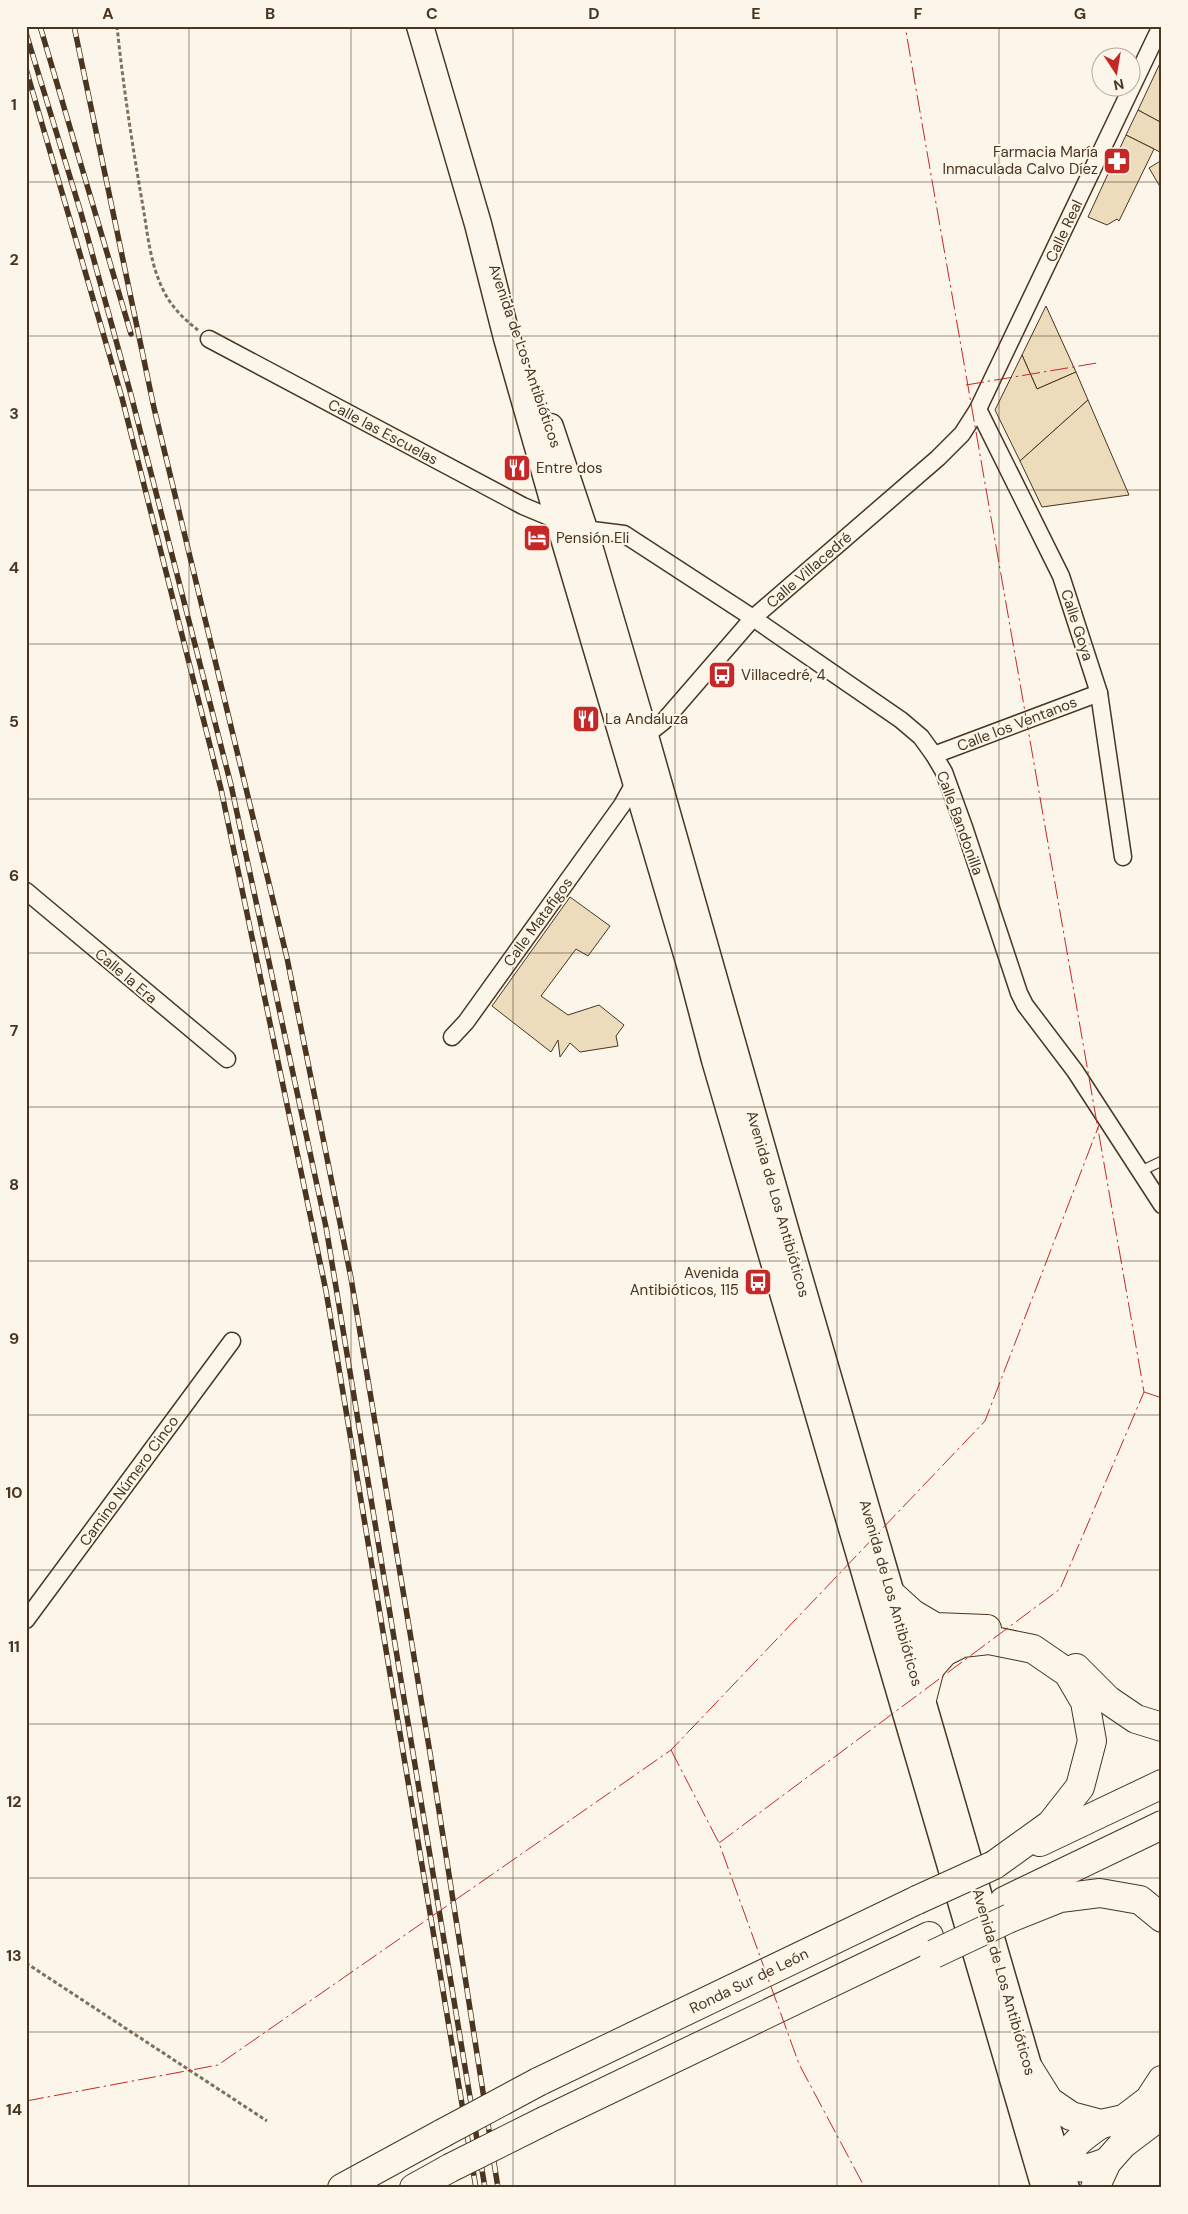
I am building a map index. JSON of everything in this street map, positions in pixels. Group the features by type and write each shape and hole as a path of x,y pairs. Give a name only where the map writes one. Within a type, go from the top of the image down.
{"highway":[{"path":"891,1594 939,1639 962,1643 989,1640 1033,1649 1068,1673 1085,1702 1092,1741 1080,1787 1051,1824 994,1865"},
{"path":"906,1644 926,1652 939,1639 977,1628 1019,1632 1051,1646 1108,1700 1136,1719 1162,1727"},
{"path":"922,1699 939,1639"},
{"name":"Ronda Sur de León","path":"342,2188 538,2082 1162,1784"},
{"path":"414,2188 546,2120 897,1953 931,1945 1007,1910 1162,1825"},
{"path":"1007,1910 1060,1898 1100,1893 1140,1900 1162,1918"},
{"path":"1029,2069 1049,2101 1071,2116 1101,2124"},
{"path":"1057,2182 1066,2152 1083,2136 1101,2124 1124,2118 1148,2100 1162,2080"},
{"path":"1095,2188 1107,2162 1123,2144 1152,2122 1162,2106"},
{"path":"1057,2182 1107,2162"}],"main road":[{"name":"Avenida de Los Antibióticos","path":"420,26 478,224 510,347 570,560 689,962 714,1060 962,1907 987,1991 1012,2043 1046,2156 1057,2182"},
{"name":"Avenida de Los Antibióticos","path":"478,224 518,333 584,529 1029,2069 1057,2182"},
{"path":"559,521 584,529 570,560"},
{"path":"584,608 605,642 631,728 637,734 645,736 642,764 636,780"},
{"path":"722,1008 723,1040 714,1060 730,1073 766,1197 787,1236"},
{"path":"806,1376 829,1417 889,1616 906,1644 905,1671 954,1847 962,1907"}],"street":[{"name":"Calle Real","path":"978,409 1161,26"},
{"name":"Calle las Escuelas","path":"209,339 523,506 559,521"},
{"name":"Calle Villacedré","path":"645,736 663,722 753,618 938,458 962,434 978,409"},
{"name":"Calle Goya","path":"978,409 1061,576 1099,693 1123,857"},
{"name":"Calle Bandonilla","path":"584,529 624,534 753,618 901,720 921,737 934,755 955,800 1018,993 1075,1071 1162,1205"},
{"name":"Calle los Ventanos","path":"934,755 1099,693"},
{"name":"Calle Matafigos","path":"452,1037 466,1022 622,805 636,780"},
{"path":"622,805 646,815"},
{"name":"Calle la Era","path":"26,891 226,1059"},
{"name":"Camino Número Cinco","path":"26,1620 232,1341"}],"lane":[{"path":"1141,1172 1162,1160"}],"path":[{"path":"117,26 130,130 152,258 159,282 178,314 209,339"},
{"path":"26,1964 267,2121"}],"building":[{"path":"1162,59 1162,123 1138,110"},
{"path":"1138,110 1162,123 1162,153 1126,135"},
{"path":"1126,135 1154,149 1119,221 1117,219 1107,225 1088,217"},
{"path":"1162,160 1162,190 1149,168"},
{"path":"1046,306 1076,372 1037,389 1022,355"},
{"path":"1022,355 1037,389 1076,372 1088,400 1020,461 995,410"},
{"path":"1088,400 1129,495 1042,507 1020,461"},
{"path":"570,897 610,926 588,956 576,949 541,996 568,1015 599,1005 624,1025 616,1036 618,1046 580,1052 570,1043 560,1057 558,1040 551,1052 492,1006"}],"railway":[{"path":"40,26 131,334"},
{"path":"74,26 154,408 287,958 351,1278 430,1753 498,2188"},
{"path":"26,33 81,213 131,395 231,785 326,1227 485,2188"},
{"path":"26,69 122,398 221,789 326,1291 476,2188"}],"power":[{"path":"719,1843 1060,1589 1144,1392 905,26"},
{"path":"966,385 1097,363"},
{"path":"26,2101 218,2065 671,1750 985,1421 1099,1125"},
{"path":"1144,1392 1162,1398"},
{"path":"671,1750 719,1843 799,2064 865,2188"}],"place":[{"name":"Farmacia María Inmaculada Calvo Díez","path":"1117,161"},
{"name":"Entre dos","path":"517,468"},
{"name":"Pensión Eli","path":"537,538"},
{"name":"Villacedré, 4","path":"722,675"},
{"name":"La Andaluza","path":"586,719"},
{"name":"Avenida Antibióticos, 115","path":"758,1282"}]}
